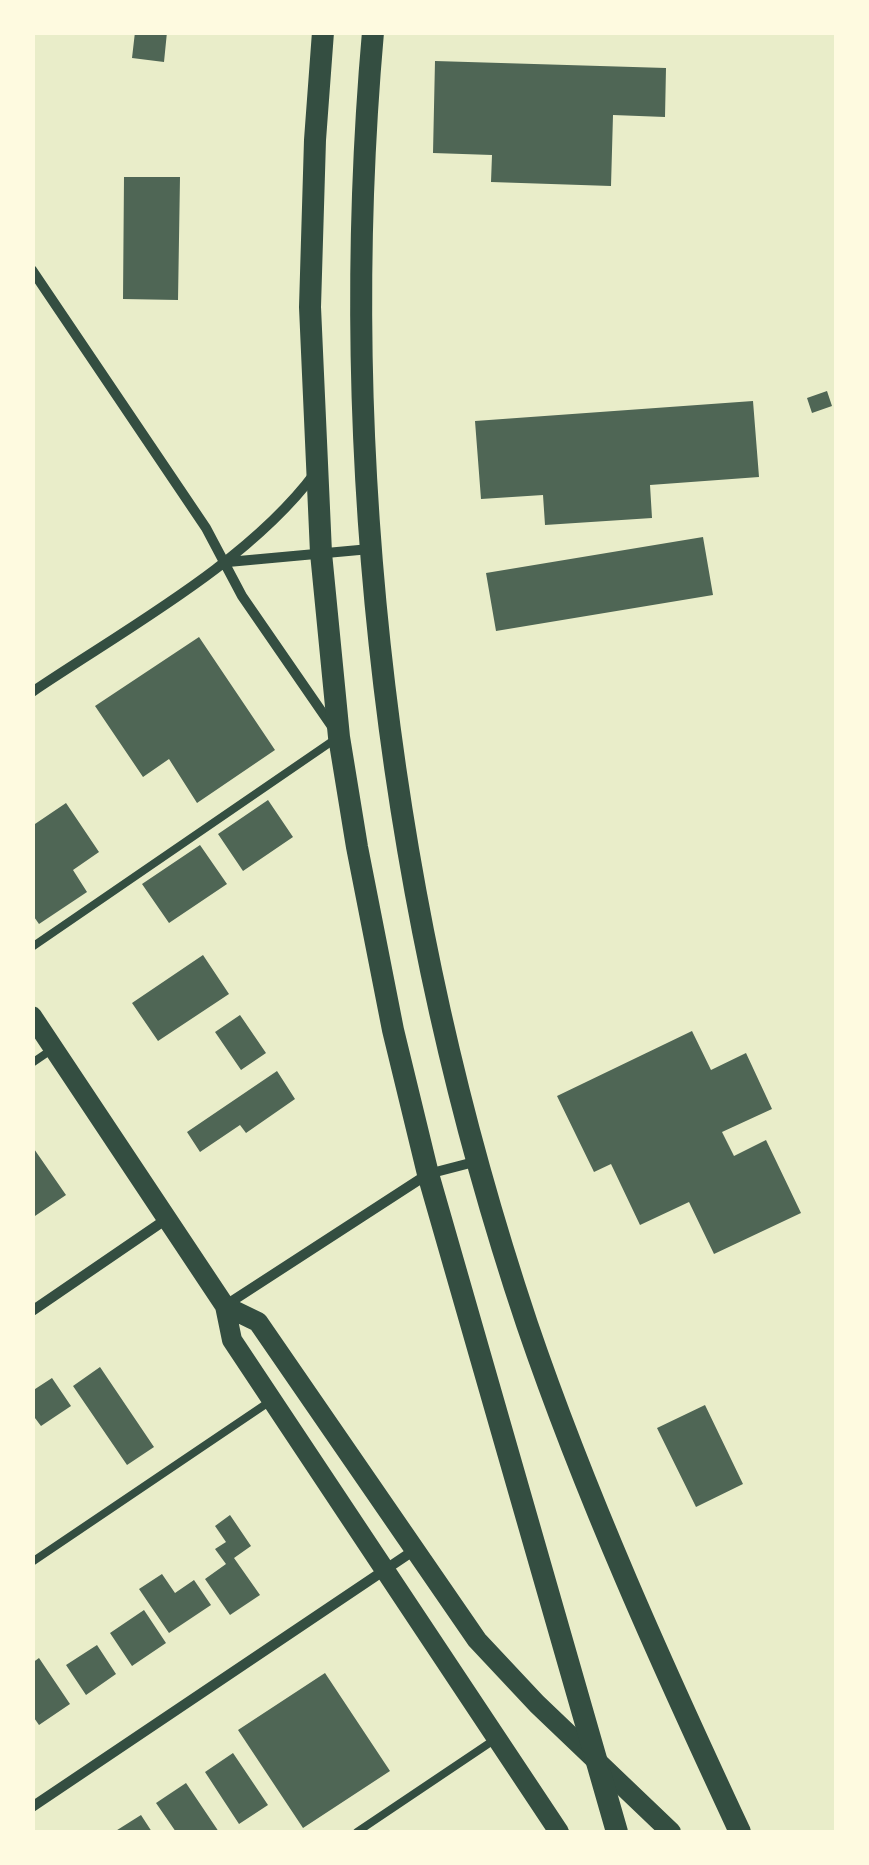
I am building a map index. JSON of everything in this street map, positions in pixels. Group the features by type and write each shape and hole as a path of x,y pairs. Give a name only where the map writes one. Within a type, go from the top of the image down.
{"main road":[{"path":"323,32 310,307 322,553 339,737 393,1030 428,1174 617,1832"},
{"path":"373,32 361,266 371,549 408,841 443,1017 479,1160 527,1323 586,1480 740,1832"},
{"path":"32,1016 225,1306 232,1340 560,1832"},
{"path":"225,1306 258,1322 477,1640 507,1674 671,1832"}],"street":[{"path":"32,270 206,528 242,596 339,737"},
{"path":"32,692 225,562 294,502 318,469"},
{"path":"225,562 371,549"},
{"path":"225,1306 428,1174 479,1160"},
{"path":"32,1310 168,1218"},
{"path":"32,1807 413,1552"}],"lane":[{"path":"32,947 339,737"},
{"path":"32,1063 54,1048"},
{"path":"32,1562 273,1399"},
{"path":"357,1832 496,1739"}],"building":[{"path":"135,32 167,32 164,62 132,58"},
{"path":"435,61 666,68 665,117 613,115 611,186 491,182 492,155 433,153"},
{"path":"124,177 180,177 178,300 123,299"},
{"path":"827,391 832,406 812,413 807,398"},
{"path":"753,401 759,477 650,485 652,518 545,525 543,495 481,499 475,421"},
{"path":"703,537 713,595 496,631 486,573"},
{"path":"199,637 275,750 197,803 169,759 143,777 95,706"},
{"path":"268,800 293,837 243,871 218,834"},
{"path":"66,803 99,852 73,870 87,892 39,924 32,914 32,826"},
{"path":"200,845 227,884 169,923 142,884"},
{"path":"203,955 229,994 158,1041 132,1003"},
{"path":"240,1015 266,1053 241,1070 215,1032"},
{"path":"692,1031 711,1070 746,1053 772,1109 722,1132 734,1156 766,1140 801,1213 714,1254 689,1202 640,1225 611,1164 594,1172 557,1096"},
{"path":"277,1071 295,1099 246,1133 240,1125 200,1152 187,1132"},
{"path":"32,1146 66,1195 32,1218"},
{"path":"100,1367 154,1447 127,1465 73,1386"},
{"path":"52,1378 71,1406 41,1426 32,1414 32,1391"},
{"path":"705,1405 743,1484 696,1507 657,1428"},
{"path":"230,1515 251,1546 234,1558 260,1595 230,1615 205,1579 226,1564 215,1549 226,1542 215,1526"},
{"path":"162,1574 175,1593 194,1580 211,1605 169,1633 139,1589"},
{"path":"144,1610 166,1643 132,1666 110,1633"},
{"path":"97,1645 116,1674 86,1695 66,1665"},
{"path":"39,1658 70,1704 39,1725 32,1715 32,1663"},
{"path":"325,1673 390,1771 303,1828 238,1730"},
{"path":"233,1753 268,1805 239,1824 205,1772"},
{"path":"186,1783 219,1832 176,1832 156,1803"},
{"path":"141,1815 152,1832 114,1832"}]}
